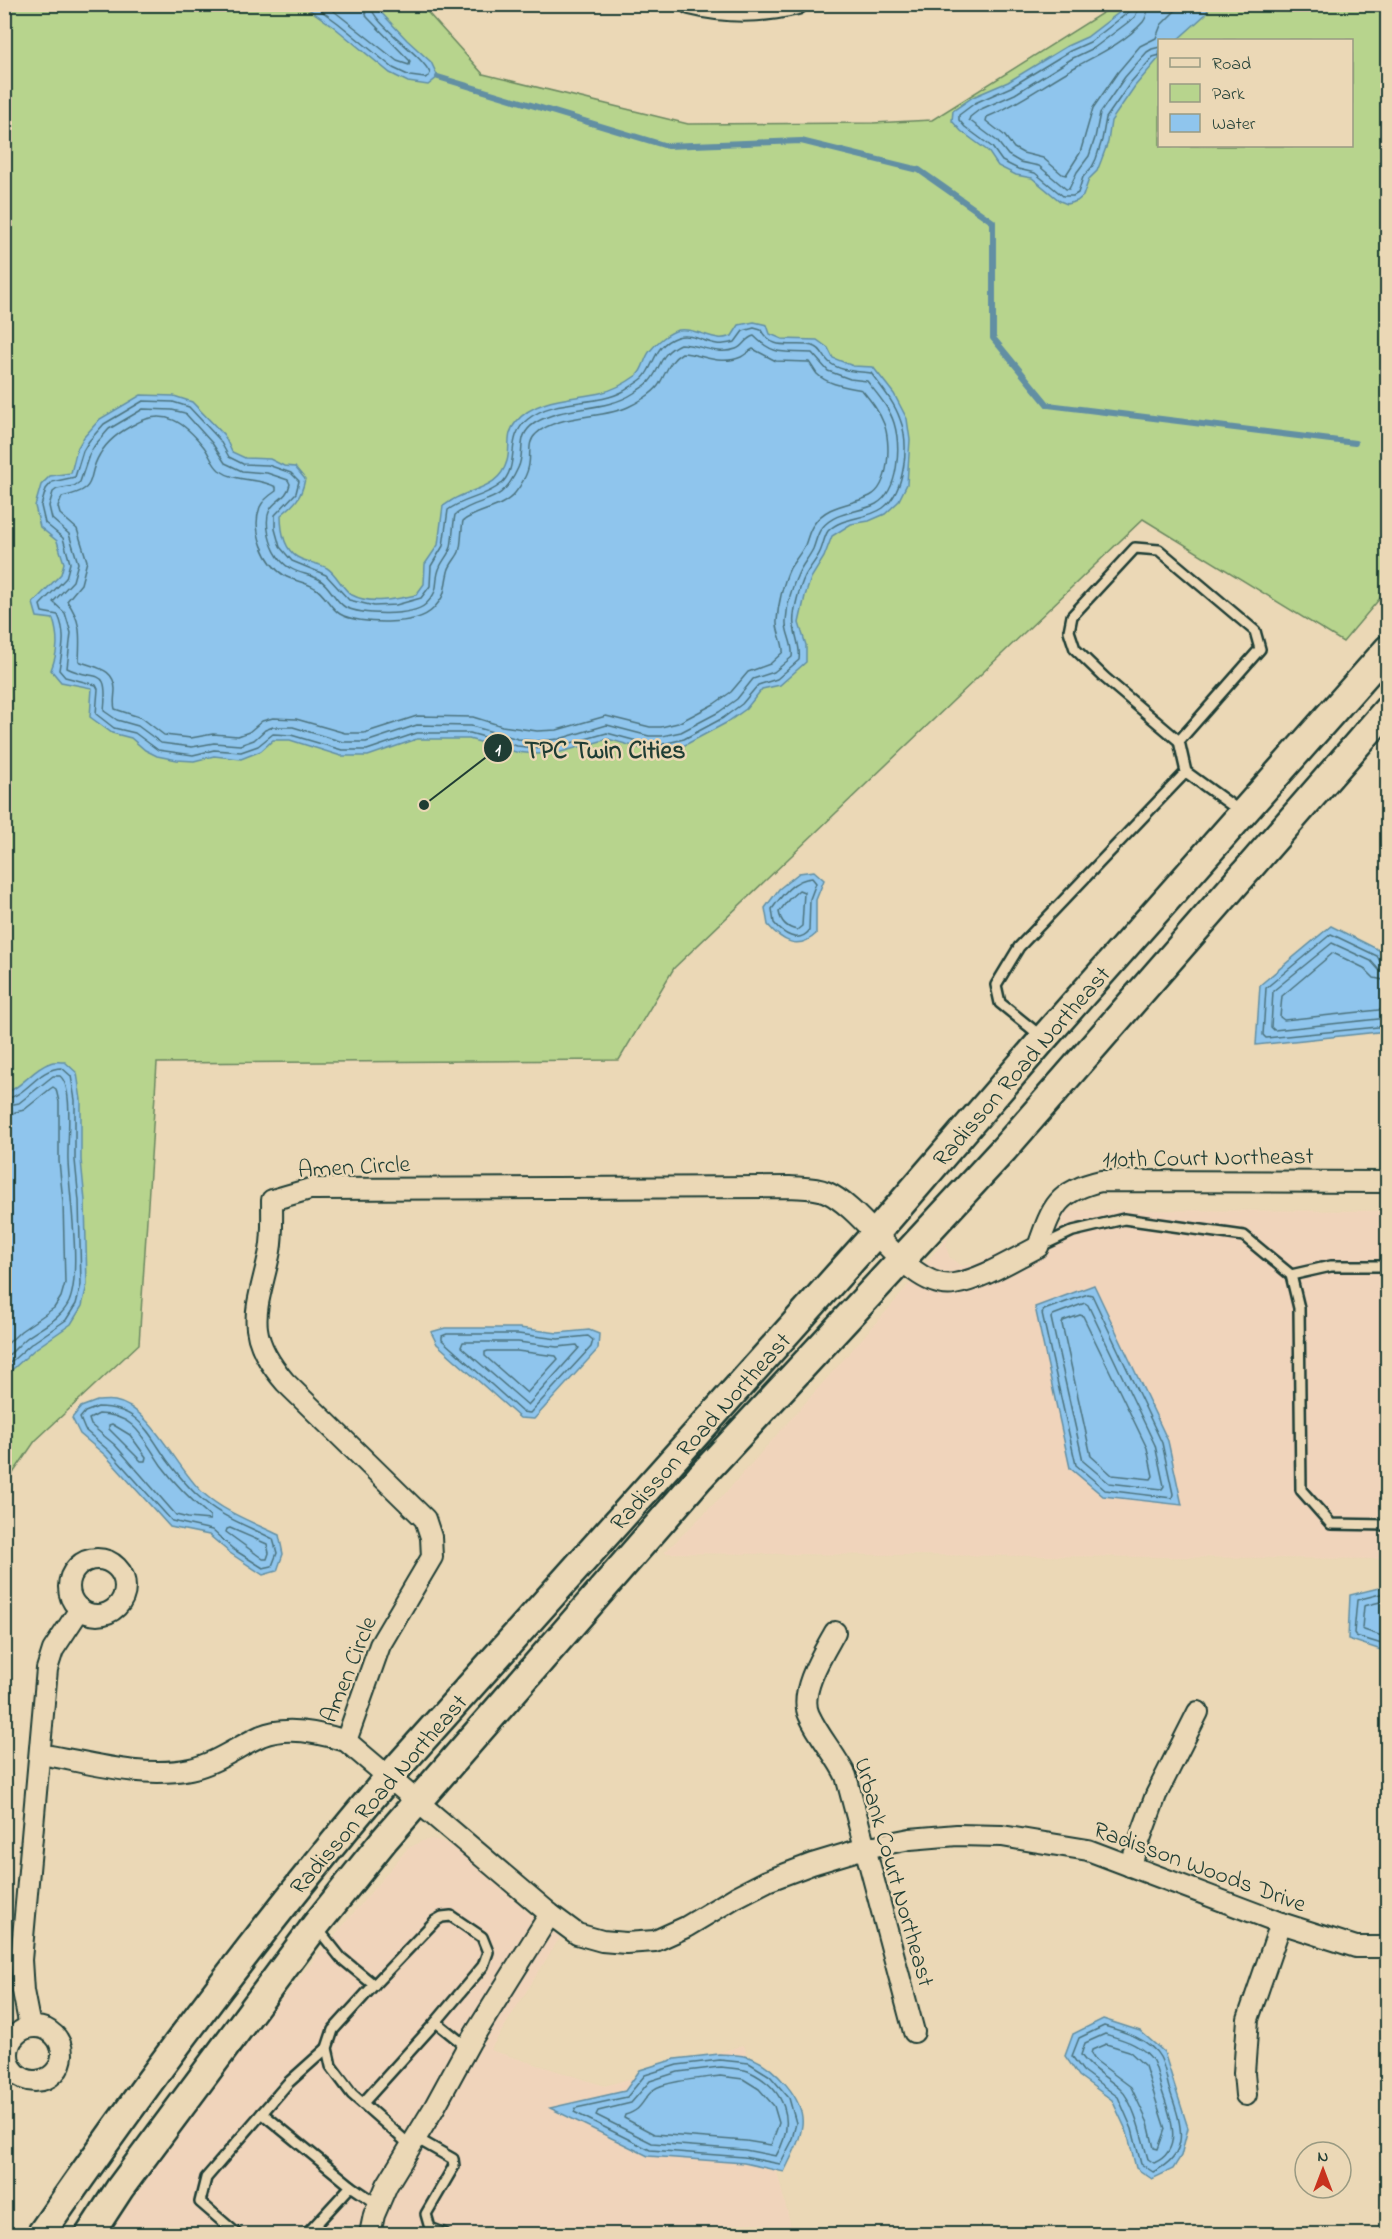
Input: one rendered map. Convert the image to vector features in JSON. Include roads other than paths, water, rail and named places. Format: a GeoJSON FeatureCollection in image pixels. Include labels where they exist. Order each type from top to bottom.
{"type":"FeatureCollection","features":[{"type":"Feature","properties":{"kind":"main road","name":"Radisson Road Northeast"},"geometry":{"type":"LineString","coordinates":[[41,2235],[129,2108],[202,2011],[309,1872],[389,1777],[876,1233],[1044,1038],[1388,649]]}},
{"type":"Feature","properties":{"kind":"main road","name":"Radisson Road Northeast"},"geometry":{"type":"LineString","coordinates":[[90,2235],[120,2188],[341,1890],[700,1477],[1004,1149],[1388,709]]}},
{"type":"Feature","properties":{"kind":"street"},"geometry":{"type":"LineString","coordinates":[[690,4],[714,10],[768,11],[797,4]]}},
{"type":"Feature","properties":{"kind":"street","name":"110th Court Northeast"},"geometry":{"type":"LineString","coordinates":[[1038,1247],[1050,1212],[1065,1195],[1081,1186],[1101,1181],[1388,1182]]}},
{"type":"Feature","properties":{"kind":"street","name":"Amen Circle"},"geometry":{"type":"LineString","coordinates":[[346,1741],[380,1645],[432,1557],[431,1537],[425,1519],[285,1382],[268,1362],[258,1336],[256,1308],[271,1249],[272,1200],[310,1189],[789,1187],[825,1192],[841,1202],[876,1233]]}},
{"type":"Feature","properties":{"kind":"street"},"geometry":{"type":"LineString","coordinates":[[876,1233],[917,1274],[928,1281],[940,1284],[954,1284],[977,1276],[1038,1247]]}},
{"type":"Feature","properties":{"kind":"street"},"geometry":{"type":"LineString","coordinates":[[30,2027],[23,1991],[21,1960],[47,1669],[53,1650],[80,1609]]}},
{"type":"Feature","properties":{"kind":"street","name":"Urbank Court Northeast"},"geometry":{"type":"LineString","coordinates":[[835,1632],[816,1668],[808,1690],[808,1713],[836,1755],[846,1776],[914,2032]]}},
{"type":"Feature","properties":{"kind":"street"},"geometry":{"type":"LineString","coordinates":[[1130,1866],[1156,1794],[1198,1712]]}},
{"type":"Feature","properties":{"kind":"street"},"geometry":{"type":"LineString","coordinates":[[40,1754],[138,1771],[165,1772],[192,1769],[263,1735],[309,1732],[346,1741]]}},
{"type":"Feature","properties":{"kind":"street","name":"Radisson Woods Drive"},"geometry":{"type":"LineString","coordinates":[[346,1741],[550,1914],[577,1934],[602,1941],[627,1943],[655,1941],[686,1927],[767,1881],[812,1864],[865,1848],[910,1839],[957,1835],[1002,1836],[1088,1851],[1281,1923],[1356,1947],[1388,1947]]}},
{"type":"Feature","properties":{"kind":"street"},"geometry":{"type":"LineString","coordinates":[[370,2235],[387,2185],[467,2047],[550,1914]]}},
{"type":"Feature","properties":{"kind":"street"},"geometry":{"type":"LineString","coordinates":[[1246,2095],[1244,2073],[1248,2019],[1281,1923]]}},
{"type":"Feature","properties":{"kind":"lane"},"geometry":{"type":"LineString","coordinates":[[1179,741],[1260,650],[1255,631],[1159,550],[1135,548],[1072,616],[1069,631],[1075,649],[1105,678],[1179,741],[1186,772],[1243,813]]}},
{"type":"Feature","properties":{"kind":"lane"},"geometry":{"type":"LineString","coordinates":[[1044,1038],[1000,1003],[996,985],[1018,947],[1186,772]]}},
{"type":"Feature","properties":{"kind":"lane"},"geometry":{"type":"LineString","coordinates":[[1038,1247],[1073,1231],[1124,1219],[1244,1236],[1291,1275],[1299,1308],[1301,1490],[1331,1524],[1388,1526]]}},
{"type":"Feature","properties":{"kind":"lane"},"geometry":{"type":"LineString","coordinates":[[1291,1275],[1331,1266],[1388,1266]]}},
{"type":"Feature","properties":{"kind":"lane"},"geometry":{"type":"LineString","coordinates":[[237,2235],[200,2202],[206,2178],[288,2083],[327,2048],[333,2030],[374,1985],[435,1921],[451,1916],[482,1938],[488,1952],[483,1966],[363,2103]]}},
{"type":"Feature","properties":{"kind":"lane"},"geometry":{"type":"LineString","coordinates":[[315,1926],[341,1958],[374,1985]]}},
{"type":"Feature","properties":{"kind":"lane"},"geometry":{"type":"LineString","coordinates":[[436,2022],[467,2047]]}},
{"type":"Feature","properties":{"kind":"lane"},"geometry":{"type":"LineString","coordinates":[[327,2048],[332,2066],[352,2094],[414,2142],[453,2159],[454,2166],[426,2214],[430,2228],[445,2235]]}},
{"type":"Feature","properties":{"kind":"lane"},"geometry":{"type":"LineString","coordinates":[[262,2113],[351,2186],[379,2205]]}},
{"type":"Feature","properties":{"kind":"lane"},"geometry":{"type":"LineString","coordinates":[[307,2235],[351,2186]]}},
{"type":"Feature","properties":{"kind":"water"},"geometry":{"type":"Polygon","coordinates":[[[298,5],[374,5],[431,62],[438,77],[428,85],[408,82],[390,73],[334,27],[307,8],[298,5]]]}},
{"type":"Feature","properties":{"kind":"water"},"geometry":{"type":"Polygon","coordinates":[[[1129,5],[1210,5],[1206,14],[1178,39],[1158,39],[1158,59],[1135,86],[1111,121],[1108,142],[1097,171],[1089,179],[1083,196],[1067,204],[1032,178],[1016,175],[998,166],[988,151],[961,131],[952,121],[953,111],[973,97],[1008,82],[1067,46],[1087,37],[1129,5]]]}},
{"type":"Feature","properties":{"kind":"water"},"geometry":{"type":"Polygon","coordinates":[[[754,322],[767,325],[770,334],[782,339],[817,340],[828,348],[833,358],[853,366],[873,367],[894,394],[907,419],[910,440],[907,484],[898,502],[885,514],[869,521],[851,524],[832,536],[824,557],[811,578],[799,623],[806,645],[806,662],[780,685],[762,689],[746,709],[726,723],[685,745],[664,750],[647,750],[608,739],[561,752],[537,754],[516,752],[469,739],[417,739],[368,756],[341,756],[290,740],[273,740],[261,751],[241,759],[214,756],[194,761],[177,760],[157,756],[145,750],[131,738],[112,733],[90,717],[92,688],[61,682],[51,670],[57,645],[55,626],[53,619],[37,617],[33,603],[61,574],[64,563],[57,541],[40,527],[35,506],[41,485],[50,476],[71,473],[77,449],[100,419],[141,395],[174,396],[192,402],[224,435],[232,452],[245,458],[270,459],[284,466],[295,467],[305,479],[297,500],[281,515],[282,533],[289,549],[300,559],[327,568],[352,595],[367,600],[392,599],[416,595],[424,584],[425,564],[438,545],[443,506],[487,485],[499,476],[507,461],[509,436],[516,422],[524,414],[544,404],[615,388],[637,375],[648,354],[667,335],[675,331],[690,330],[724,338],[732,336],[739,325],[754,322]]]}},
{"type":"Feature","properties":{"kind":"water"},"geometry":{"type":"Polygon","coordinates":[[[814,871],[824,880],[816,900],[816,934],[803,942],[790,942],[779,936],[768,925],[765,908],[779,889],[799,873],[814,871]]]}},
{"type":"Feature","properties":{"kind":"water"},"geometry":{"type":"Polygon","coordinates":[[[1331,926],[1383,952],[1388,970],[1387,1031],[1256,1045],[1260,985],[1331,926]]]}},
{"type":"Feature","properties":{"kind":"water"},"geometry":{"type":"Polygon","coordinates":[[[53,1062],[65,1062],[77,1073],[81,1100],[81,1160],[85,1201],[87,1285],[82,1306],[71,1324],[35,1349],[5,1376],[5,1093],[17,1087],[44,1066],[53,1062]]]}},
{"type":"Feature","properties":{"kind":"water"},"geometry":{"type":"Polygon","coordinates":[[[1094,1285],[1168,1441],[1182,1505],[1103,1496],[1070,1468],[1035,1307],[1094,1285]]]}},
{"type":"Feature","properties":{"kind":"water"},"geometry":{"type":"Polygon","coordinates":[[[445,1328],[519,1328],[558,1333],[589,1330],[599,1334],[598,1349],[534,1419],[520,1418],[437,1344],[431,1332],[445,1328]]]}},
{"type":"Feature","properties":{"kind":"water"},"geometry":{"type":"Polygon","coordinates":[[[97,1401],[115,1401],[140,1414],[152,1426],[203,1493],[230,1512],[279,1535],[283,1554],[277,1571],[263,1575],[230,1553],[209,1535],[170,1527],[105,1455],[80,1434],[72,1418],[81,1407],[97,1401]]]}},
{"type":"Feature","properties":{"kind":"water"},"geometry":{"type":"Polygon","coordinates":[[[1387,1586],[1387,1652],[1348,1639],[1350,1595],[1387,1586]]]}},
{"type":"Feature","properties":{"kind":"water"},"geometry":{"type":"Polygon","coordinates":[[[1103,2019],[1140,2031],[1164,2052],[1188,2128],[1181,2156],[1173,2169],[1152,2179],[1136,2168],[1127,2132],[1112,2100],[1079,2076],[1065,2056],[1073,2034],[1103,2019]]]}},
{"type":"Feature","properties":{"kind":"water"},"geometry":{"type":"Polygon","coordinates":[[[719,2054],[744,2056],[761,2062],[786,2085],[799,2105],[802,2115],[801,2131],[784,2172],[744,2163],[648,2156],[550,2108],[625,2091],[640,2070],[675,2059],[719,2054]]]}},
{"type":"Feature","properties":{"kind":"waterway"},"geometry":{"type":"LineString","coordinates":[[438,77],[667,146],[801,141],[919,170],[993,222],[993,338],[1048,405],[1355,443]]}},
{"type":"Feature","properties":{"kind":"place","name":"TPC Twin Cities"},"geometry":{"type":"Point","coordinates":[424,805]}}]}
